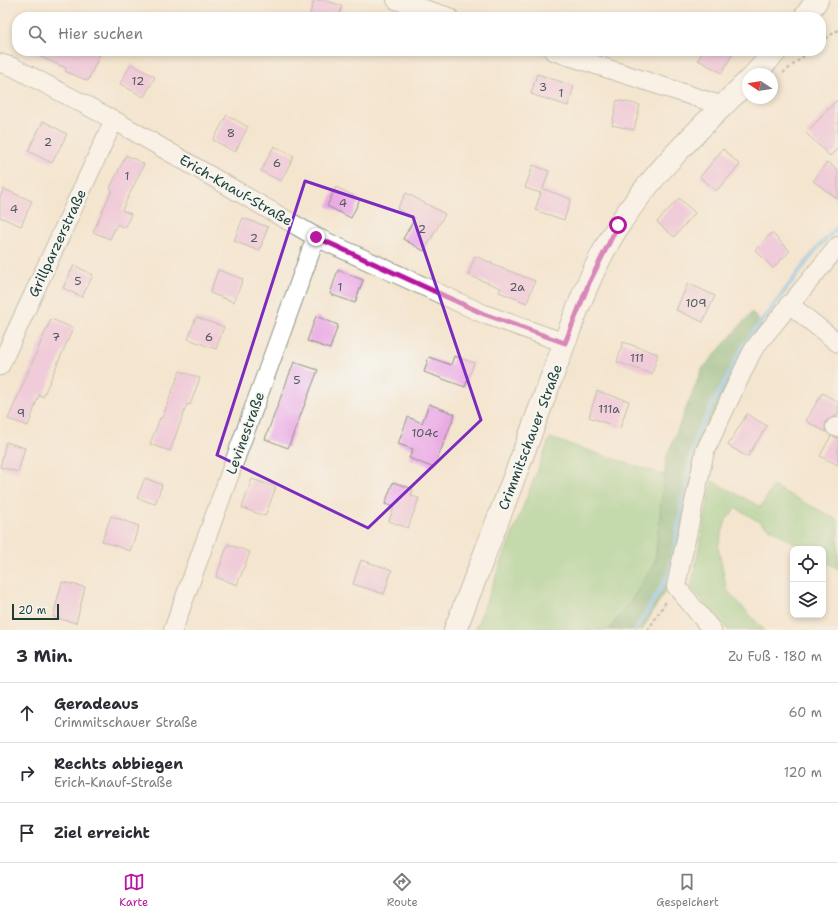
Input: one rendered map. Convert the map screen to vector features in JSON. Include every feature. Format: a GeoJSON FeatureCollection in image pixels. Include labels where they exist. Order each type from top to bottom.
{"type":"FeatureCollection","features":[{"type":"Feature","properties":{"kind":"main road"},"geometry":{"type":"LineString","coordinates":[[809,12],[818,0]]}},
{"type":"Feature","properties":{"kind":"main road"},"geometry":{"type":"LineString","coordinates":[[760,68],[771,56]]}},
{"type":"Feature","properties":{"kind":"main road","name":"Crimmitschauer Straße"},"geometry":{"type":"LineString","coordinates":[[455,630],[565,343],[592,278],[618,225],[663,168],[742,87]]}},
{"type":"Feature","properties":{"kind":"street"},"geometry":{"type":"LineString","coordinates":[[396,0],[433,12]]}},
{"type":"Feature","properties":{"kind":"street"},"geometry":{"type":"LineString","coordinates":[[568,56],[723,106]]}},
{"type":"Feature","properties":{"kind":"street","name":"Erich-Knauf-Straße"},"geometry":{"type":"LineString","coordinates":[[0,63],[13,67],[114,120],[316,237],[484,314],[565,343]]}},
{"type":"Feature","properties":{"kind":"street","name":"Grillparzerstraße"},"geometry":{"type":"LineString","coordinates":[[0,366],[114,120]]}},
{"type":"Feature","properties":{"kind":"street","name":"Levinestraße"},"geometry":{"type":"LineString","coordinates":[[173,630],[316,237]]}},
{"type":"Feature","properties":{"kind":"street"},"geometry":{"type":"LineString","coordinates":[[712,630],[676,586],[705,451],[755,346],[838,246]]}},
{"type":"Feature","properties":{"kind":"street"},"geometry":{"type":"LineString","coordinates":[[789,304],[838,343]]}},
{"type":"Feature","properties":{"kind":"path"},"geometry":{"type":"LineString","coordinates":[[826,38],[838,30]]}},
{"type":"Feature","properties":{"kind":"path"},"geometry":{"type":"LineString","coordinates":[[778,77],[804,56]]}},
{"type":"Feature","properties":{"kind":"path"},"geometry":{"type":"LineString","coordinates":[[648,630],[676,586]]}},
{"type":"Feature","properties":{"kind":"highlighted area"},"geometry":{"type":"Polygon","coordinates":[[[305,181],[413,217],[481,420],[368,528],[217,455],[305,181]]]}},
{"type":"Feature","properties":{"kind":"green space"},"geometry":{"type":"Polygon","coordinates":[[[752,312],[764,328],[746,352],[670,583],[642,630],[609,630],[633,598],[655,562],[666,458],[702,369],[752,312]]]}},
{"type":"Feature","properties":{"kind":"green space"},"geometry":{"type":"Polygon","coordinates":[[[550,438],[664,475],[655,562],[633,598],[609,630],[475,630],[550,438]]]}},
{"type":"Feature","properties":{"kind":"green space"},"geometry":{"type":"Polygon","coordinates":[[[712,481],[761,507],[773,486],[838,520],[838,569],[826,562],[826,546],[799,546],[736,508],[726,520],[718,547],[727,590],[764,630],[728,630],[691,588],[712,481]]]}},
{"type":"Feature","properties":{"kind":"building"},"geometry":{"type":"Polygon","coordinates":[[[314,0],[324,0],[342,6],[340,12],[310,12],[314,0]]]}},
{"type":"Feature","properties":{"kind":"building"},"geometry":{"type":"Polygon","coordinates":[[[39,56],[99,56],[88,81],[65,71],[66,68],[39,56]]]}},
{"type":"Feature","properties":{"kind":"building"},"geometry":{"type":"Polygon","coordinates":[[[700,56],[731,56],[722,73],[698,60],[700,56]]]}},
{"type":"Feature","properties":{"kind":"building"},"geometry":{"type":"Polygon","coordinates":[[[131,64],[155,77],[144,97],[120,84],[131,64]]]}},
{"type":"Feature","properties":{"kind":"building"},"geometry":{"type":"Polygon","coordinates":[[[537,74],[574,86],[568,106],[531,94],[537,74]]]}},
{"type":"Feature","properties":{"kind":"building"},"geometry":{"type":"Polygon","coordinates":[[[838,99],[838,148],[830,156],[806,133],[838,99]]]}},
{"type":"Feature","properties":{"kind":"building"},"geometry":{"type":"Polygon","coordinates":[[[617,100],[640,105],[634,130],[612,125],[617,100]]]}},
{"type":"Feature","properties":{"kind":"building"},"geometry":{"type":"Polygon","coordinates":[[[227,115],[248,127],[235,152],[213,140],[227,115]]]}},
{"type":"Feature","properties":{"kind":"building"},"geometry":{"type":"Polygon","coordinates":[[[43,121],[67,134],[52,163],[28,151],[43,121]]]}},
{"type":"Feature","properties":{"kind":"building"},"geometry":{"type":"Polygon","coordinates":[[[274,146],[294,156],[281,181],[261,171],[274,146]]]}},
{"type":"Feature","properties":{"kind":"building"},"geometry":{"type":"Polygon","coordinates":[[[723,149],[740,165],[716,191],[700,177],[723,149]]]}},
{"type":"Feature","properties":{"kind":"building"},"geometry":{"type":"Polygon","coordinates":[[[126,155],[144,164],[122,210],[131,214],[125,228],[117,224],[110,239],[93,232],[112,190],[110,188],[126,155]]]}},
{"type":"Feature","properties":{"kind":"building"},"geometry":{"type":"Polygon","coordinates":[[[827,162],[838,170],[838,199],[813,181],[827,162]]]}},
{"type":"Feature","properties":{"kind":"building"},"geometry":{"type":"Polygon","coordinates":[[[533,165],[549,171],[543,189],[571,199],[564,220],[535,210],[541,193],[525,188],[533,165]]]}},
{"type":"Feature","properties":{"kind":"building"},"geometry":{"type":"Polygon","coordinates":[[[336,187],[360,199],[351,218],[327,206],[336,187]]]}},
{"type":"Feature","properties":{"kind":"building"},"geometry":{"type":"Polygon","coordinates":[[[4,189],[32,201],[21,226],[0,217],[0,197],[4,189]]]}},
{"type":"Feature","properties":{"kind":"building"},"geometry":{"type":"Polygon","coordinates":[[[406,193],[445,214],[424,251],[403,239],[415,218],[397,209],[406,193]]]}},
{"type":"Feature","properties":{"kind":"building"},"geometry":{"type":"Polygon","coordinates":[[[679,198],[695,213],[674,237],[657,222],[679,198]]]}},
{"type":"Feature","properties":{"kind":"building"},"geometry":{"type":"Polygon","coordinates":[[[243,218],[268,227],[259,251],[234,241],[243,218]]]}},
{"type":"Feature","properties":{"kind":"building"},"geometry":{"type":"Polygon","coordinates":[[[772,233],[790,251],[773,268],[755,250],[772,233]]]}},
{"type":"Feature","properties":{"kind":"building"},"geometry":{"type":"Polygon","coordinates":[[[475,256],[492,263],[491,264],[535,281],[527,303],[499,292],[501,288],[468,275],[475,256]]]}},
{"type":"Feature","properties":{"kind":"building"},"geometry":{"type":"Polygon","coordinates":[[[74,265],[93,275],[82,297],[63,288],[74,265]]]}},
{"type":"Feature","properties":{"kind":"building"},"geometry":{"type":"Polygon","coordinates":[[[218,270],[243,279],[234,302],[210,293],[218,270]]]}},
{"type":"Feature","properties":{"kind":"building"},"geometry":{"type":"Polygon","coordinates":[[[338,270],[363,280],[355,303],[330,294],[338,270]]]}},
{"type":"Feature","properties":{"kind":"building"},"geometry":{"type":"Polygon","coordinates":[[[688,283],[715,296],[703,322],[676,310],[688,283]]]}},
{"type":"Feature","properties":{"kind":"building"},"geometry":{"type":"Polygon","coordinates":[[[316,316],[338,325],[330,349],[307,341],[316,316]]]}},
{"type":"Feature","properties":{"kind":"building"},"geometry":{"type":"Polygon","coordinates":[[[196,317],[224,327],[216,349],[188,339],[196,317]]]}},
{"type":"Feature","properties":{"kind":"building"},"geometry":{"type":"Polygon","coordinates":[[[51,319],[73,328],[43,397],[39,395],[28,426],[8,419],[51,319]]]}},
{"type":"Feature","properties":{"kind":"building"},"geometry":{"type":"Polygon","coordinates":[[[623,342],[658,354],[652,374],[617,362],[623,342]]]}},
{"type":"Feature","properties":{"kind":"building"},"geometry":{"type":"Polygon","coordinates":[[[454,356],[474,363],[465,387],[424,372],[429,357],[451,365],[454,356]]]}},
{"type":"Feature","properties":{"kind":"building"},"geometry":{"type":"Polygon","coordinates":[[[294,362],[318,370],[288,448],[265,439],[294,362]]]}},
{"type":"Feature","properties":{"kind":"building"},"geometry":{"type":"Polygon","coordinates":[[[180,371],[200,378],[190,405],[187,404],[170,451],[150,444],[160,418],[162,418],[180,371]]]}},
{"type":"Feature","properties":{"kind":"building"},"geometry":{"type":"Polygon","coordinates":[[[597,391],[629,401],[620,428],[589,417],[597,391]]]}},
{"type":"Feature","properties":{"kind":"building"},"geometry":{"type":"Polygon","coordinates":[[[822,393],[838,402],[838,415],[826,421],[826,432],[806,421],[822,393]]]}},
{"type":"Feature","properties":{"kind":"building"},"geometry":{"type":"Polygon","coordinates":[[[429,404],[455,414],[434,468],[409,458],[413,449],[398,444],[408,417],[422,423],[429,404]]]}},
{"type":"Feature","properties":{"kind":"building"},"geometry":{"type":"Polygon","coordinates":[[[747,414],[767,426],[747,457],[728,445],[747,414]]]}},
{"type":"Feature","properties":{"kind":"building"},"geometry":{"type":"Polygon","coordinates":[[[831,436],[838,438],[838,465],[820,456],[831,436]]]}},
{"type":"Feature","properties":{"kind":"building"},"geometry":{"type":"Polygon","coordinates":[[[6,442],[25,448],[18,472],[0,467],[6,442]]]}},
{"type":"Feature","properties":{"kind":"building"},"geometry":{"type":"Polygon","coordinates":[[[145,478],[162,485],[155,504],[137,498],[145,478]]]}},
{"type":"Feature","properties":{"kind":"building"},"geometry":{"type":"Polygon","coordinates":[[[252,479],[276,487],[265,516],[242,508],[252,479]]]}},
{"type":"Feature","properties":{"kind":"building"},"geometry":{"type":"Polygon","coordinates":[[[393,482],[413,489],[411,496],[419,498],[408,528],[389,521],[394,507],[385,504],[393,482]]]}},
{"type":"Feature","properties":{"kind":"building"},"geometry":{"type":"Polygon","coordinates":[[[111,516],[139,526],[130,551],[102,541],[111,516]]]}},
{"type":"Feature","properties":{"kind":"building"},"geometry":{"type":"Polygon","coordinates":[[[228,544],[250,552],[237,585],[216,577],[228,544]]]}},
{"type":"Feature","properties":{"kind":"building"},"geometry":{"type":"Polygon","coordinates":[[[361,560],[392,570],[384,594],[353,584],[361,560]]]}},
{"type":"Feature","properties":{"kind":"building"},"geometry":{"type":"Polygon","coordinates":[[[62,582],[85,587],[76,623],[53,617],[62,582]]]}},
{"type":"Feature","properties":{"kind":"waterway"},"geometry":{"type":"LineString","coordinates":[[636,630],[670,572],[695,438],[745,343],[818,247],[838,227]]}},
{"type":"Feature","properties":{"kind":"route"},"geometry":{"type":"LineString","coordinates":[[316,237],[484,314],[565,343],[589,283],[618,225]]}}]}
